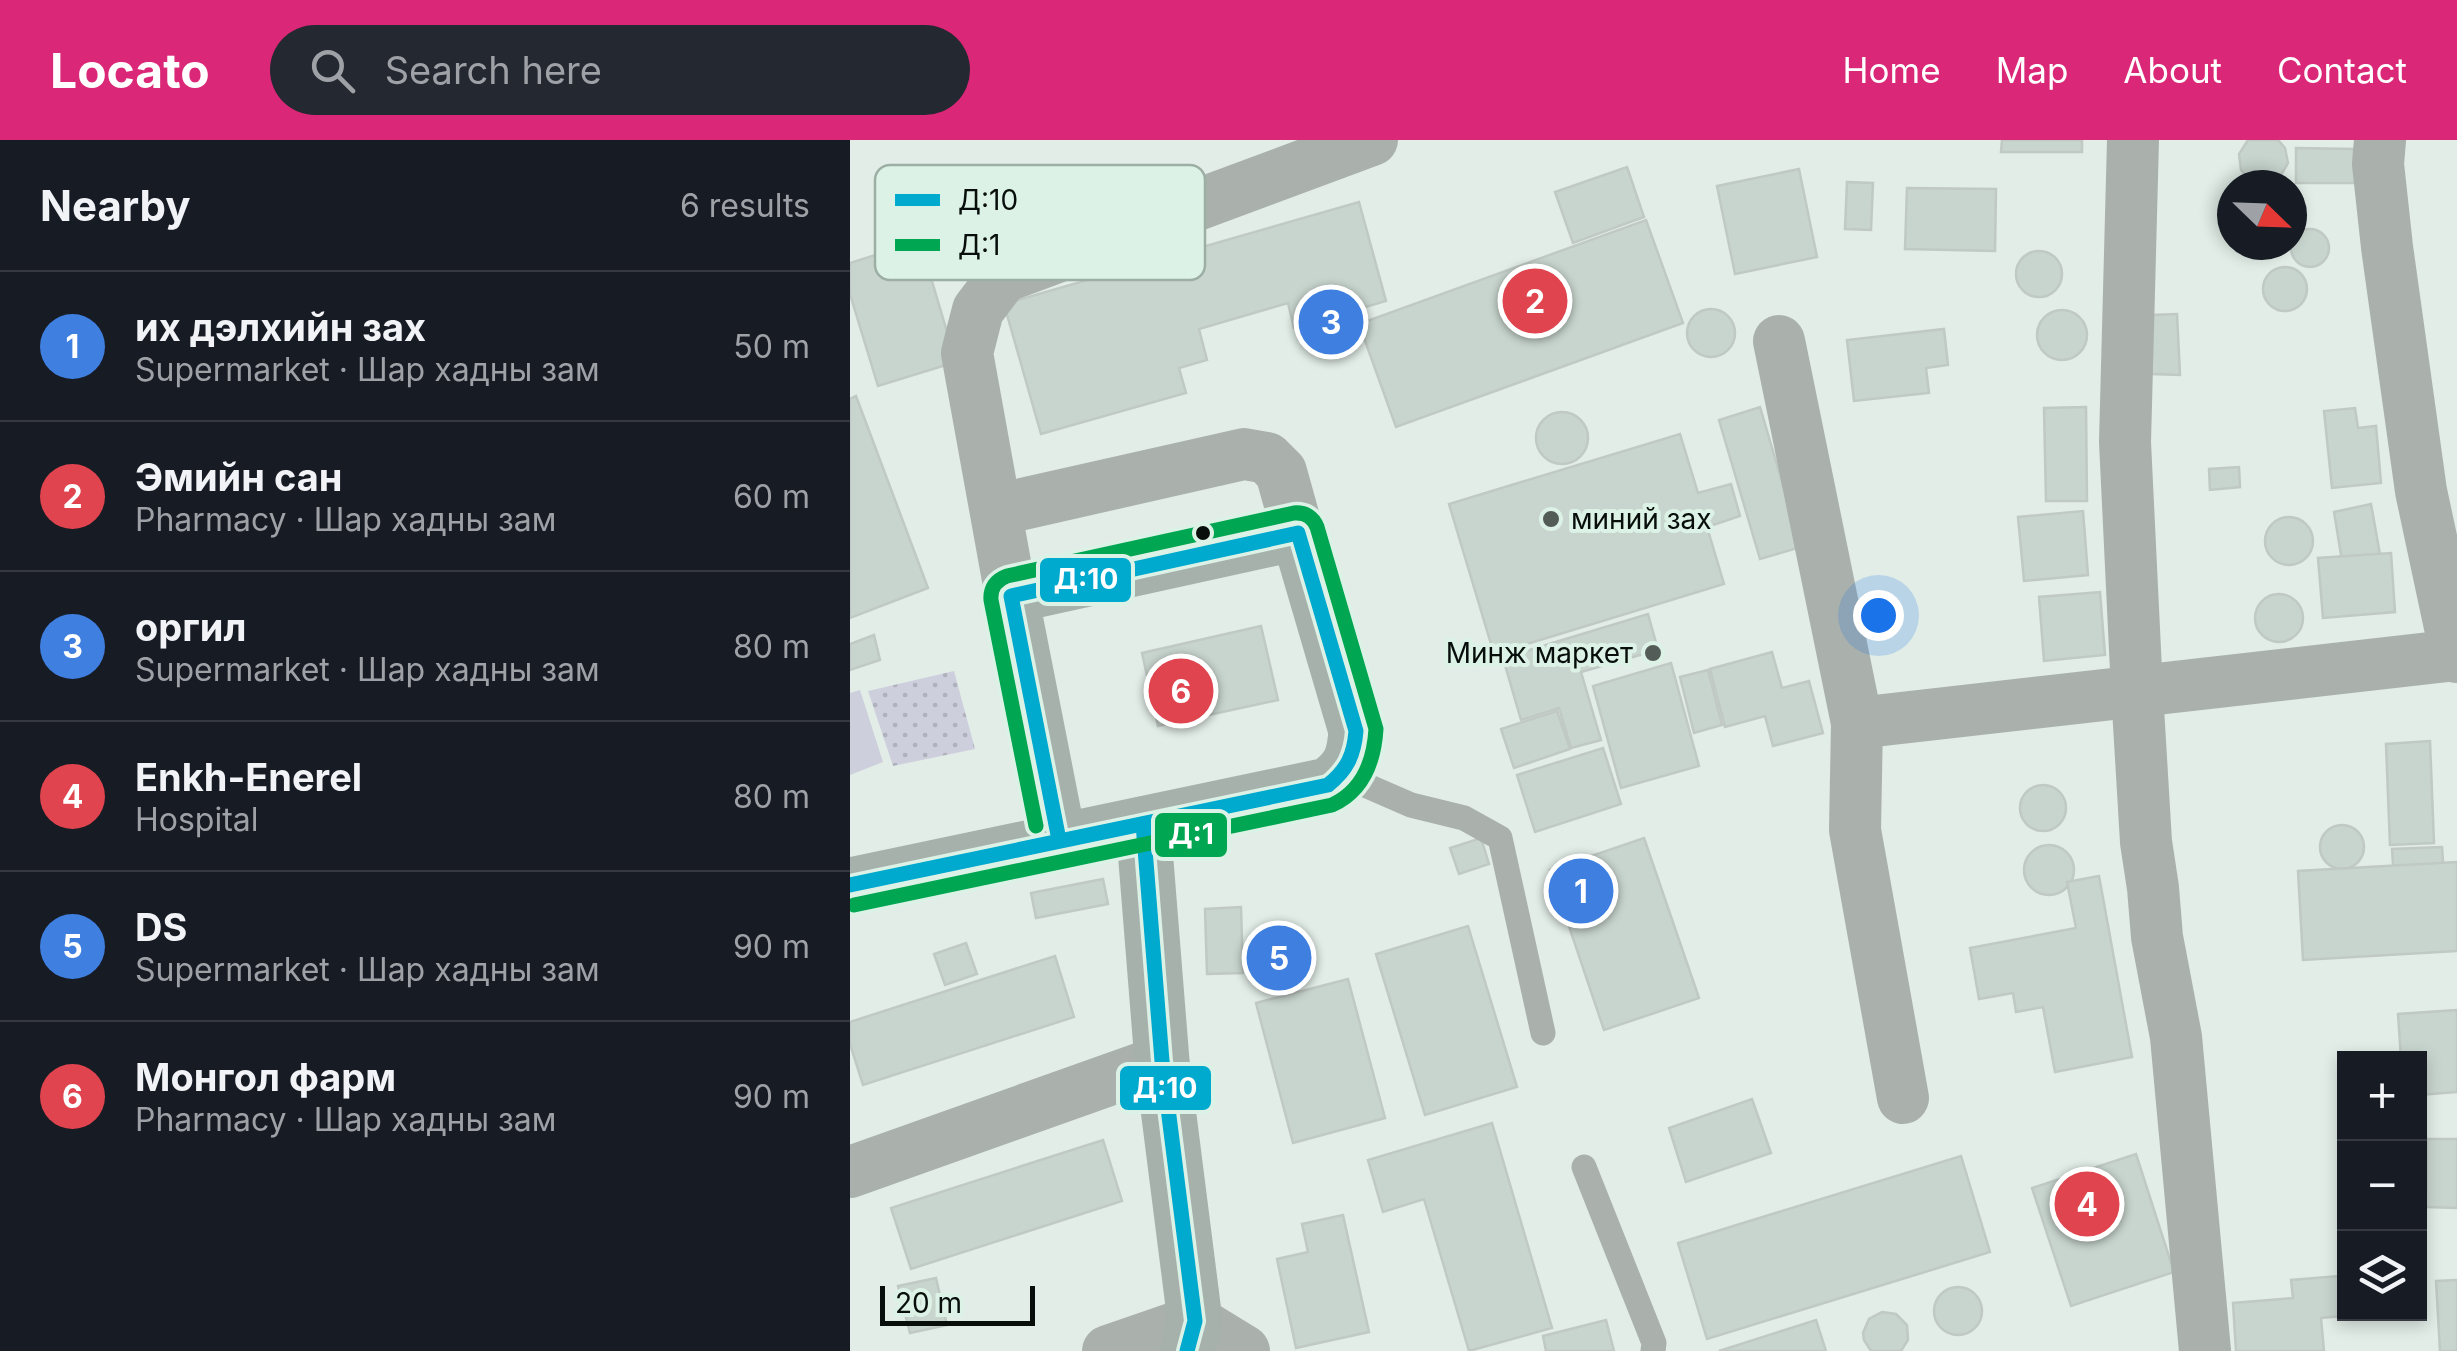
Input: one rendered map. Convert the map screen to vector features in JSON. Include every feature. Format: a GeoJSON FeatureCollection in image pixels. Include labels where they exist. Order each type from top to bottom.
{"type":"FeatureCollection","features":[{"type":"Feature","properties":{"kind":"street"},"geometry":{"type":"LineString","coordinates":[[2133,140],[2126,442],[2146,842],[2156,938],[2176,1036],[2205,1351]]}},
{"type":"Feature","properties":{"kind":"street"},"geometry":{"type":"LineString","coordinates":[[1856,723],[2456,656],[2421,491],[2378,164],[2380,140]]}},
{"type":"Feature","properties":{"kind":"street"},"geometry":{"type":"LineString","coordinates":[[1205,200],[1364,141]]}},
{"type":"Feature","properties":{"kind":"street"},"geometry":{"type":"LineString","coordinates":[[1000,280],[978,310],[967,353],[1059,840]]}},
{"type":"Feature","properties":{"kind":"street"},"geometry":{"type":"LineString","coordinates":[[1779,341],[1856,723],[1855,830],[1903,1098]]}},
{"type":"Feature","properties":{"kind":"street"},"geometry":{"type":"LineString","coordinates":[[850,886],[1328,786],[1349,765],[1356,731],[1281,472],[1267,458],[1244,454],[996,510]]}},
{"type":"Feature","properties":{"kind":"street"},"geometry":{"type":"LineString","coordinates":[[1011,596],[1298,533]]}},
{"type":"Feature","properties":{"kind":"street"},"geometry":{"type":"LineString","coordinates":[[1143,824],[1162,1061],[1191,1336]]}},
{"type":"Feature","properties":{"kind":"street"},"geometry":{"type":"LineString","coordinates":[[850,1172],[1162,1061]]}},
{"type":"Feature","properties":{"kind":"street"},"geometry":{"type":"LineString","coordinates":[[1108,1351],[1191,1336],[1244,1351]]}},
{"type":"Feature","properties":{"kind":"lane"},"geometry":{"type":"LineString","coordinates":[[1342,775],[1411,805],[1464,818],[1500,838],[1543,1032]]}},
{"type":"Feature","properties":{"kind":"lane"},"geometry":{"type":"LineString","coordinates":[[1584,1167],[1654,1351]]}},
{"type":"Feature","properties":{"kind":"shaded area"},"geometry":{"type":"Polygon","coordinates":[[[954,671],[975,749],[893,766],[868,691],[954,671]]]}},
{"type":"Feature","properties":{"kind":"shaded area"},"geometry":{"type":"Polygon","coordinates":[[[860,690],[883,762],[850,775],[850,693],[860,690]]]}},
{"type":"Feature","properties":{"kind":"building"},"geometry":{"type":"Polygon","coordinates":[[[2002,140],[2082,140],[2082,152],[2001,152],[2002,140]]]}},
{"type":"Feature","properties":{"kind":"building"},"geometry":{"type":"Polygon","coordinates":[[[2248,140],[2278,140],[2285,148],[2288,163],[2284,170],[2241,170],[2239,154],[2248,140]]]}},
{"type":"Feature","properties":{"kind":"building"},"geometry":{"type":"Polygon","coordinates":[[[2296,148],[2354,149],[2355,183],[2307,183],[2307,170],[2296,170],[2296,148]]]}},
{"type":"Feature","properties":{"kind":"building"},"geometry":{"type":"Polygon","coordinates":[[[1627,167],[1644,217],[1573,243],[1555,192],[1627,167]]]}},
{"type":"Feature","properties":{"kind":"building"},"geometry":{"type":"Polygon","coordinates":[[[1799,169],[1817,257],[1735,274],[1717,186],[1799,169]]]}},
{"type":"Feature","properties":{"kind":"building"},"geometry":{"type":"Polygon","coordinates":[[[1847,182],[1873,183],[1871,230],[1845,229],[1847,182]]]}},
{"type":"Feature","properties":{"kind":"building"},"geometry":{"type":"Polygon","coordinates":[[[1907,188],[1996,189],[1995,251],[1905,249],[1907,188]]]}},
{"type":"Feature","properties":{"kind":"building"},"geometry":{"type":"Polygon","coordinates":[[[1359,202],[1386,301],[1294,328],[1288,303],[1199,329],[1207,360],[1179,368],[1186,393],[1041,434],[1004,304],[1088,280],[1205,280],[1205,246],[1359,202]]]}},
{"type":"Feature","properties":{"kind":"building"},"geometry":{"type":"Polygon","coordinates":[[[1646,220],[1683,323],[1396,427],[1359,324],[1646,220]]]}},
{"type":"Feature","properties":{"kind":"building"},"geometry":{"type":"Polygon","coordinates":[[[2307,229],[2317,230],[2328,241],[2324,262],[2310,267],[2296,262],[2307,260],[2307,229]]]}},
{"type":"Feature","properties":{"kind":"building"},"geometry":{"type":"Polygon","coordinates":[[[2039,251],[2055,258],[2062,274],[2055,290],[2039,297],[2023,290],[2016,274],[2023,258],[2039,251]]]}},
{"type":"Feature","properties":{"kind":"building"},"geometry":{"type":"Polygon","coordinates":[[[875,255],[875,280],[932,280],[956,362],[878,386],[850,294],[850,263],[875,255]]]}},
{"type":"Feature","properties":{"kind":"building"},"geometry":{"type":"Polygon","coordinates":[[[2285,267],[2301,273],[2307,289],[2301,305],[2285,311],[2269,305],[2263,289],[2269,273],[2285,267]]]}},
{"type":"Feature","properties":{"kind":"building"},"geometry":{"type":"Polygon","coordinates":[[[1711,309],[1728,316],[1735,333],[1728,350],[1711,357],[1694,350],[1687,333],[1694,316],[1711,309]]]}},
{"type":"Feature","properties":{"kind":"building"},"geometry":{"type":"Polygon","coordinates":[[[2062,310],[2080,317],[2087,335],[2080,353],[2062,360],[2044,353],[2037,335],[2044,317],[2062,310]]]}},
{"type":"Feature","properties":{"kind":"building"},"geometry":{"type":"Polygon","coordinates":[[[2177,314],[2180,375],[2151,374],[2151,315],[2177,314]]]}},
{"type":"Feature","properties":{"kind":"building"},"geometry":{"type":"Polygon","coordinates":[[[1944,329],[1948,365],[1926,368],[1929,393],[1854,401],[1847,340],[1944,329]]]}},
{"type":"Feature","properties":{"kind":"building"},"geometry":{"type":"Polygon","coordinates":[[[856,396],[928,588],[850,618],[850,399],[856,396]]]}},
{"type":"Feature","properties":{"kind":"building"},"geometry":{"type":"Polygon","coordinates":[[[1760,407],[1801,547],[1760,559],[1719,420],[1760,407]]]}},
{"type":"Feature","properties":{"kind":"building"},"geometry":{"type":"Polygon","coordinates":[[[2086,407],[2087,501],[2046,501],[2044,408],[2086,407]]]}},
{"type":"Feature","properties":{"kind":"building"},"geometry":{"type":"Polygon","coordinates":[[[2355,408],[2358,428],[2376,426],[2381,483],[2332,488],[2324,411],[2355,408]]]}},
{"type":"Feature","properties":{"kind":"building"},"geometry":{"type":"Polygon","coordinates":[[[1562,412],[1580,420],[1588,438],[1580,456],[1562,464],[1544,456],[1536,438],[1544,420],[1562,412]]]}},
{"type":"Feature","properties":{"kind":"building"},"geometry":{"type":"Polygon","coordinates":[[[1680,434],[1698,493],[1731,484],[1740,516],[1707,527],[1724,584],[1494,654],[1449,504],[1680,434]]]}},
{"type":"Feature","properties":{"kind":"building"},"geometry":{"type":"Polygon","coordinates":[[[2239,467],[2240,487],[2210,490],[2209,469],[2239,467]]]}},
{"type":"Feature","properties":{"kind":"building"},"geometry":{"type":"Polygon","coordinates":[[[2371,504],[2381,560],[2343,567],[2334,512],[2371,504]]]}},
{"type":"Feature","properties":{"kind":"building"},"geometry":{"type":"Polygon","coordinates":[[[2083,511],[2088,575],[2024,581],[2018,517],[2083,511]]]}},
{"type":"Feature","properties":{"kind":"building"},"geometry":{"type":"Polygon","coordinates":[[[2289,517],[2306,524],[2313,541],[2306,558],[2289,565],[2272,558],[2265,541],[2272,524],[2289,517]]]}},
{"type":"Feature","properties":{"kind":"building"},"geometry":{"type":"Polygon","coordinates":[[[2391,553],[2395,612],[2323,618],[2318,558],[2391,553]]]}},
{"type":"Feature","properties":{"kind":"building"},"geometry":{"type":"Polygon","coordinates":[[[2100,592],[2105,655],[2044,661],[2039,597],[2100,592]]]}},
{"type":"Feature","properties":{"kind":"building"},"geometry":{"type":"Polygon","coordinates":[[[2279,594],[2296,601],[2303,618],[2296,635],[2279,642],[2262,635],[2255,618],[2262,601],[2279,594]]]}},
{"type":"Feature","properties":{"kind":"building"},"geometry":{"type":"Polygon","coordinates":[[[1648,614],[1658,650],[1581,672],[1601,740],[1571,748],[1559,708],[1521,720],[1503,658],[1648,614]]]}},
{"type":"Feature","properties":{"kind":"building"},"geometry":{"type":"Polygon","coordinates":[[[1261,626],[1278,700],[1158,726],[1142,653],[1261,626]]]}},
{"type":"Feature","properties":{"kind":"building"},"geometry":{"type":"Polygon","coordinates":[[[874,635],[880,660],[850,670],[850,644],[874,635]]]}},
{"type":"Feature","properties":{"kind":"building"},"geometry":{"type":"Polygon","coordinates":[[[1772,652],[1782,688],[1809,681],[1823,733],[1773,746],[1765,716],[1725,727],[1710,669],[1772,652]]]}},
{"type":"Feature","properties":{"kind":"building"},"geometry":{"type":"Polygon","coordinates":[[[1671,663],[1699,766],[1621,788],[1593,686],[1671,663]]]}},
{"type":"Feature","properties":{"kind":"building"},"geometry":{"type":"Polygon","coordinates":[[[1708,670],[1722,725],[1694,733],[1680,677],[1708,670]]]}},
{"type":"Feature","properties":{"kind":"building"},"geometry":{"type":"Polygon","coordinates":[[[1557,711],[1570,749],[1514,768],[1501,729],[1557,711]]]}},
{"type":"Feature","properties":{"kind":"building"},"geometry":{"type":"Polygon","coordinates":[[[2430,741],[2434,843],[2390,845],[2386,744],[2430,741]]]}},
{"type":"Feature","properties":{"kind":"building"},"geometry":{"type":"Polygon","coordinates":[[[1603,748],[1621,804],[1535,832],[1517,775],[1603,748]]]}},
{"type":"Feature","properties":{"kind":"building"},"geometry":{"type":"Polygon","coordinates":[[[2043,785],[2059,792],[2066,808],[2059,824],[2043,831],[2027,824],[2020,808],[2027,792],[2043,785]]]}},
{"type":"Feature","properties":{"kind":"building"},"geometry":{"type":"Polygon","coordinates":[[[2342,825],[2358,831],[2364,847],[2358,863],[2342,869],[2326,863],[2320,847],[2326,831],[2342,825]]]}},
{"type":"Feature","properties":{"kind":"building"},"geometry":{"type":"Polygon","coordinates":[[[1481,838],[1489,864],[1459,874],[1450,848],[1481,838]]]}},
{"type":"Feature","properties":{"kind":"building"},"geometry":{"type":"Polygon","coordinates":[[[1644,838],[1699,998],[1604,1030],[1550,870],[1644,838]]]}},
{"type":"Feature","properties":{"kind":"building"},"geometry":{"type":"Polygon","coordinates":[[[2049,845],[2067,852],[2074,870],[2067,888],[2049,895],[2031,888],[2024,870],[2031,852],[2049,845]]]}},
{"type":"Feature","properties":{"kind":"building"},"geometry":{"type":"Polygon","coordinates":[[[2442,847],[2444,876],[2394,879],[2392,849],[2442,847]]]}},
{"type":"Feature","properties":{"kind":"building"},"geometry":{"type":"Polygon","coordinates":[[[2457,862],[2457,951],[2303,960],[2298,871],[2457,862]]]}},
{"type":"Feature","properties":{"kind":"building"},"geometry":{"type":"Polygon","coordinates":[[[2099,876],[2132,1057],[2055,1072],[2043,1007],[2016,1012],[2013,993],[1979,999],[1970,948],[2076,928],[2067,882],[2099,876]]]}},
{"type":"Feature","properties":{"kind":"building"},"geometry":{"type":"Polygon","coordinates":[[[1103,879],[1108,904],[1036,918],[1031,893],[1103,879]]]}},
{"type":"Feature","properties":{"kind":"building"},"geometry":{"type":"Polygon","coordinates":[[[1241,907],[1243,973],[1207,974],[1205,909],[1241,907]]]}},
{"type":"Feature","properties":{"kind":"building"},"geometry":{"type":"Polygon","coordinates":[[[1468,926],[1517,1087],[1425,1115],[1376,954],[1468,926]]]}},
{"type":"Feature","properties":{"kind":"building"},"geometry":{"type":"Polygon","coordinates":[[[966,943],[977,974],[945,985],[934,954],[966,943]]]}},
{"type":"Feature","properties":{"kind":"building"},"geometry":{"type":"Polygon","coordinates":[[[1055,956],[1074,1017],[863,1085],[850,1044],[850,1022],[1055,956]]]}},
{"type":"Feature","properties":{"kind":"building"},"geometry":{"type":"Polygon","coordinates":[[[1348,979],[1385,1118],[1293,1143],[1256,1003],[1348,979]]]}},
{"type":"Feature","properties":{"kind":"building"},"geometry":{"type":"Polygon","coordinates":[[[2457,1010],[2457,1092],[2427,1094],[2427,1051],[2401,1051],[2398,1014],[2457,1010]]]}},
{"type":"Feature","properties":{"kind":"building"},"geometry":{"type":"Polygon","coordinates":[[[1752,1099],[1771,1153],[1686,1182],[1669,1128],[1752,1099]]]}},
{"type":"Feature","properties":{"kind":"building"},"geometry":{"type":"Polygon","coordinates":[[[1492,1123],[1552,1328],[1469,1351],[1424,1199],[1383,1212],[1368,1160],[1492,1123]]]}},
{"type":"Feature","properties":{"kind":"building"},"geometry":{"type":"Polygon","coordinates":[[[2427,1139],[2457,1139],[2457,1208],[2427,1207],[2427,1139]]]}},
{"type":"Feature","properties":{"kind":"building"},"geometry":{"type":"Polygon","coordinates":[[[1103,1140],[1122,1201],[911,1269],[891,1208],[1103,1140]]]}},
{"type":"Feature","properties":{"kind":"building"},"geometry":{"type":"Polygon","coordinates":[[[2136,1154],[2174,1272],[2071,1306],[2032,1188],[2136,1154]]]}},
{"type":"Feature","properties":{"kind":"building"},"geometry":{"type":"Polygon","coordinates":[[[1961,1156],[1990,1252],[1707,1339],[1678,1243],[1961,1156]]]}},
{"type":"Feature","properties":{"kind":"building"},"geometry":{"type":"Polygon","coordinates":[[[1343,1215],[1369,1332],[1296,1348],[1277,1259],[1308,1252],[1302,1224],[1343,1215]]]}},
{"type":"Feature","properties":{"kind":"building"},"geometry":{"type":"Polygon","coordinates":[[[2337,1276],[2337,1316],[2321,1318],[2324,1351],[2236,1351],[2233,1303],[2293,1298],[2291,1280],[2337,1276]]]}},
{"type":"Feature","properties":{"kind":"building"},"geometry":{"type":"Polygon","coordinates":[[[936,1278],[947,1325],[910,1333],[898,1286],[936,1278]]]}},
{"type":"Feature","properties":{"kind":"building"},"geometry":{"type":"Polygon","coordinates":[[[2457,1280],[2457,1351],[2440,1351],[2436,1281],[2457,1280]]]}},
{"type":"Feature","properties":{"kind":"building"},"geometry":{"type":"Polygon","coordinates":[[[1958,1287],[1975,1294],[1982,1311],[1975,1328],[1958,1335],[1941,1328],[1934,1311],[1941,1294],[1958,1287]]]}},
{"type":"Feature","properties":{"kind":"building"},"geometry":{"type":"Polygon","coordinates":[[[1882,1312],[1896,1314],[1907,1325],[1908,1340],[1901,1351],[1871,1351],[1864,1340],[1869,1319],[1882,1312]]]}},
{"type":"Feature","properties":{"kind":"building"},"geometry":{"type":"Polygon","coordinates":[[[1606,1320],[1614,1351],[1546,1351],[1543,1336],[1606,1320]]]}},
{"type":"Feature","properties":{"kind":"building"},"geometry":{"type":"Polygon","coordinates":[[[1816,1320],[1826,1351],[1719,1351],[1816,1320]]]}},
{"type":"Feature","properties":{"kind":"transit line","name":"Д:1"},"geometry":{"type":"LineString","coordinates":[[854,905],[1332,805],[1352,792],[1365,774],[1376,729],[1317,527],[1311,518],[1294,513],[1007,576],[997,582],[991,600],[1036,826]]}},
{"type":"Feature","properties":{"kind":"transit line","name":"Д:10"},"geometry":{"type":"LineString","coordinates":[[850,885],[1328,785],[1348,761],[1356,731],[1298,533],[1011,596],[1059,840]]}},
{"type":"Feature","properties":{"kind":"transit line","name":"Д:10"},"geometry":{"type":"LineString","coordinates":[[1143,824],[1162,1061],[1195,1321],[1187,1351]]}},
{"type":"Feature","properties":{"kind":"place","name":"Эмийн сан"},"geometry":{"type":"Point","coordinates":[1535,301]}},
{"type":"Feature","properties":{"kind":"place","name":"оргил"},"geometry":{"type":"Point","coordinates":[1331,322]}},
{"type":"Feature","properties":{"kind":"place","name":"миний зах"},"geometry":{"type":"Point","coordinates":[1551,519]}},
{"type":"Feature","properties":{"kind":"place","name":"Минж маркет"},"geometry":{"type":"Point","coordinates":[1653,653]}},
{"type":"Feature","properties":{"kind":"place","name":"Монгол фарм"},"geometry":{"type":"Point","coordinates":[1181,691]}},
{"type":"Feature","properties":{"kind":"place","name":"их дэлхийн зах"},"geometry":{"type":"Point","coordinates":[1581,891]}},
{"type":"Feature","properties":{"kind":"place","name":"DS"},"geometry":{"type":"Point","coordinates":[1279,958]}},
{"type":"Feature","properties":{"kind":"place","name":"Enkh-Enerel"},"geometry":{"type":"Point","coordinates":[2087,1204]}}]}
